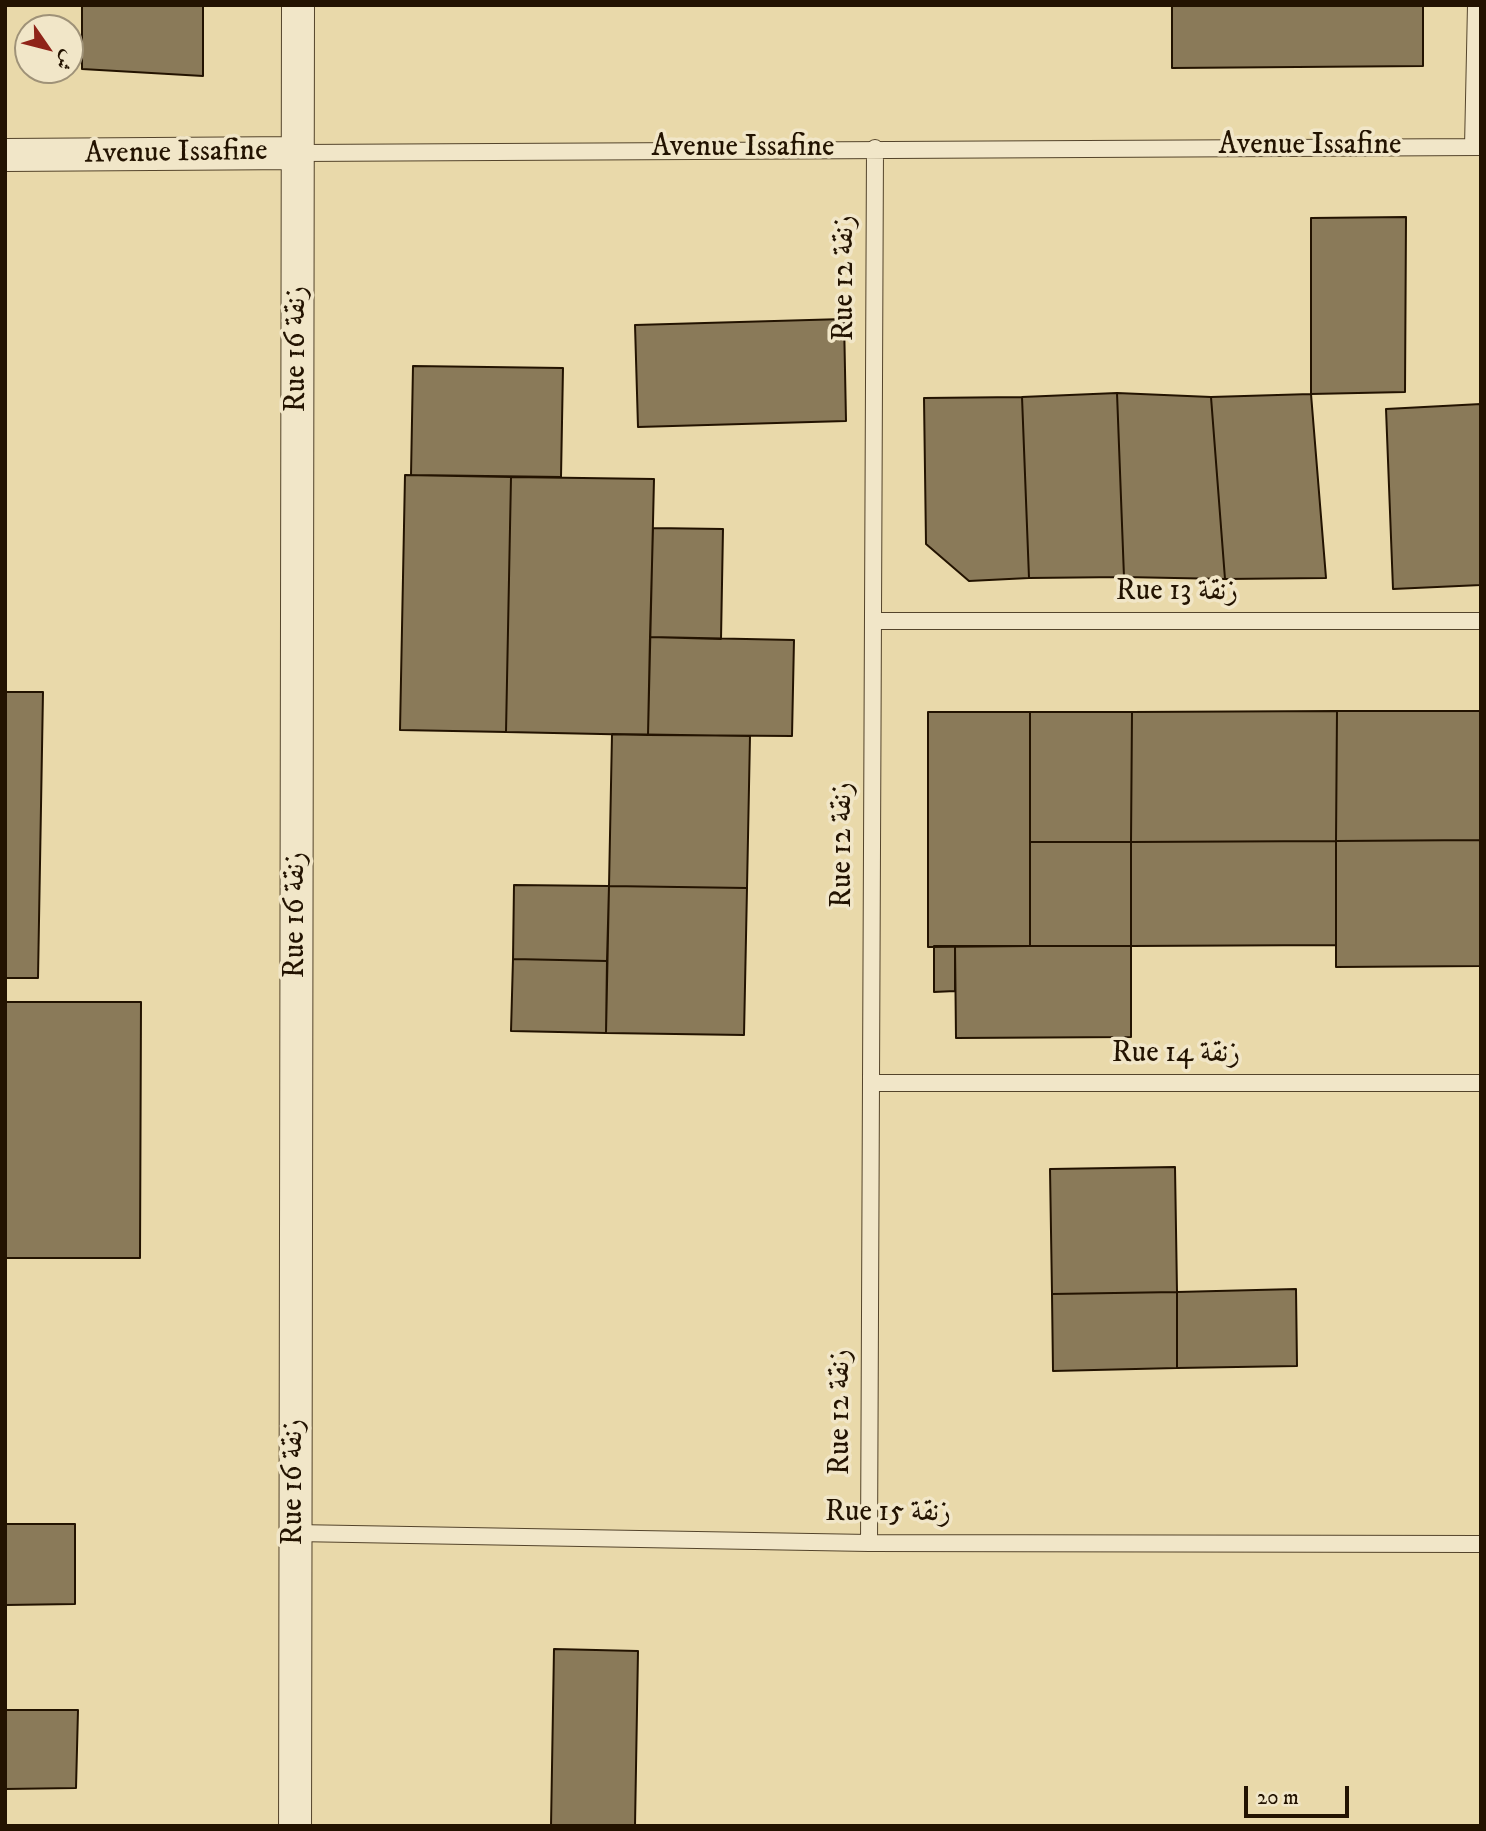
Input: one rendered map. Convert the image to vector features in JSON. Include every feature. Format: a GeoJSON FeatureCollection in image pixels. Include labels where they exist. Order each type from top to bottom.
{"type":"FeatureCollection","features":[{"type":"Feature","properties":{"kind":"street","name":"Rue 16 زنقة"},"geometry":{"type":"LineString","coordinates":[[295,1826],[298,5]]}},
{"type":"Feature","properties":{"kind":"street","name":"Avenue Issafine"},"geometry":{"type":"LineString","coordinates":[[5,155],[299,153]]}},
{"type":"Feature","properties":{"kind":"lane"},"geometry":{"type":"LineString","coordinates":[[1476,5],[1477,147]]}},
{"type":"Feature","properties":{"kind":"lane","name":"Avenue Issafine"},"geometry":{"type":"LineString","coordinates":[[299,153],[1477,147]]}},
{"type":"Feature","properties":{"kind":"lane","name":"Rue 12 زنقة"},"geometry":{"type":"LineString","coordinates":[[869,1543],[875,148]]}},
{"type":"Feature","properties":{"kind":"lane","name":"Rue 13 زنقة"},"geometry":{"type":"LineString","coordinates":[[873,621],[1481,621]]}},
{"type":"Feature","properties":{"kind":"lane","name":"Rue 14 زنقة"},"geometry":{"type":"LineString","coordinates":[[871,1083],[1481,1083]]}},
{"type":"Feature","properties":{"kind":"lane","name":"Rue 15 زنقة"},"geometry":{"type":"LineString","coordinates":[[295,1533],[869,1543],[1481,1544]]}},
{"type":"Feature","properties":{"kind":"building"},"geometry":{"type":"Polygon","coordinates":[[[82,5],[203,5],[203,76],[84,69],[82,5]]]}},
{"type":"Feature","properties":{"kind":"building"},"geometry":{"type":"Polygon","coordinates":[[[1172,5],[1423,5],[1423,66],[1172,68],[1172,5]]]}},
{"type":"Feature","properties":{"kind":"building"},"geometry":{"type":"Polygon","coordinates":[[[1406,217],[1405,392],[1311,394],[1311,218],[1406,217]]]}},
{"type":"Feature","properties":{"kind":"building"},"geometry":{"type":"Polygon","coordinates":[[[844,319],[846,421],[638,427],[635,325],[844,319]]]}},
{"type":"Feature","properties":{"kind":"building"},"geometry":{"type":"Polygon","coordinates":[[[413,366],[563,368],[561,477],[411,475],[413,366]]]}},
{"type":"Feature","properties":{"kind":"building"},"geometry":{"type":"Polygon","coordinates":[[[1117,393],[1124,577],[1029,578],[1022,397],[1117,393]]]}},
{"type":"Feature","properties":{"kind":"building"},"geometry":{"type":"Polygon","coordinates":[[[1117,393],[1211,397],[1225,579],[1124,577],[1117,393]]]}},
{"type":"Feature","properties":{"kind":"building"},"geometry":{"type":"Polygon","coordinates":[[[1311,394],[1326,578],[1225,579],[1211,397],[1311,394]]]}},
{"type":"Feature","properties":{"kind":"building"},"geometry":{"type":"Polygon","coordinates":[[[1022,397],[1029,578],[969,581],[926,544],[924,398],[1022,397]]]}},
{"type":"Feature","properties":{"kind":"building"},"geometry":{"type":"Polygon","coordinates":[[[1481,404],[1481,585],[1393,589],[1386,409],[1481,404]]]}},
{"type":"Feature","properties":{"kind":"building"},"geometry":{"type":"Polygon","coordinates":[[[405,475],[511,477],[506,732],[400,730],[405,475]]]}},
{"type":"Feature","properties":{"kind":"building"},"geometry":{"type":"Polygon","coordinates":[[[511,477],[654,479],[648,735],[506,732],[511,477]]]}},
{"type":"Feature","properties":{"kind":"building"},"geometry":{"type":"Polygon","coordinates":[[[653,528],[723,529],[721,639],[650,637],[653,528]]]}},
{"type":"Feature","properties":{"kind":"building"},"geometry":{"type":"Polygon","coordinates":[[[650,637],[794,640],[792,736],[648,735],[650,637]]]}},
{"type":"Feature","properties":{"kind":"building"},"geometry":{"type":"Polygon","coordinates":[[[5,692],[43,692],[38,978],[5,978],[5,692]]]}},
{"type":"Feature","properties":{"kind":"building"},"geometry":{"type":"Polygon","coordinates":[[[1337,711],[1336,841],[1131,842],[1132,712],[1337,711]]]}},
{"type":"Feature","properties":{"kind":"building"},"geometry":{"type":"Polygon","coordinates":[[[1337,711],[1481,711],[1481,840],[1336,841],[1337,711]]]}},
{"type":"Feature","properties":{"kind":"building"},"geometry":{"type":"Polygon","coordinates":[[[928,712],[1030,712],[1030,946],[928,947],[928,712]]]}},
{"type":"Feature","properties":{"kind":"building"},"geometry":{"type":"Polygon","coordinates":[[[1030,712],[1132,712],[1131,842],[1030,842],[1030,712]]]}},
{"type":"Feature","properties":{"kind":"building"},"geometry":{"type":"Polygon","coordinates":[[[612,734],[750,736],[747,888],[609,886],[612,734]]]}},
{"type":"Feature","properties":{"kind":"building"},"geometry":{"type":"Polygon","coordinates":[[[1481,840],[1481,966],[1336,967],[1336,841],[1481,840]]]}},
{"type":"Feature","properties":{"kind":"building"},"geometry":{"type":"Polygon","coordinates":[[[1336,841],[1336,945],[1131,946],[1131,842],[1336,841]]]}},
{"type":"Feature","properties":{"kind":"building"},"geometry":{"type":"Polygon","coordinates":[[[1030,842],[1131,842],[1131,946],[1030,946],[1030,842]]]}},
{"type":"Feature","properties":{"kind":"building"},"geometry":{"type":"Polygon","coordinates":[[[514,885],[609,886],[607,961],[513,959],[514,885]]]}},
{"type":"Feature","properties":{"kind":"building"},"geometry":{"type":"Polygon","coordinates":[[[609,886],[747,888],[744,1035],[606,1033],[609,886]]]}},
{"type":"Feature","properties":{"kind":"building"},"geometry":{"type":"Polygon","coordinates":[[[934,946],[955,946],[955,991],[934,992],[934,946]]]}},
{"type":"Feature","properties":{"kind":"building"},"geometry":{"type":"Polygon","coordinates":[[[955,946],[1131,946],[1131,1037],[956,1038],[955,946]]]}},
{"type":"Feature","properties":{"kind":"building"},"geometry":{"type":"Polygon","coordinates":[[[513,959],[607,961],[606,1033],[511,1031],[513,959]]]}},
{"type":"Feature","properties":{"kind":"building"},"geometry":{"type":"Polygon","coordinates":[[[5,1002],[141,1002],[140,1258],[5,1258],[5,1002]]]}},
{"type":"Feature","properties":{"kind":"building"},"geometry":{"type":"Polygon","coordinates":[[[1175,1167],[1177,1292],[1052,1294],[1050,1169],[1175,1167]]]}},
{"type":"Feature","properties":{"kind":"building"},"geometry":{"type":"Polygon","coordinates":[[[1296,1289],[1297,1366],[1177,1368],[1177,1292],[1296,1289]]]}},
{"type":"Feature","properties":{"kind":"building"},"geometry":{"type":"Polygon","coordinates":[[[1177,1292],[1177,1368],[1053,1371],[1052,1294],[1177,1292]]]}},
{"type":"Feature","properties":{"kind":"building"},"geometry":{"type":"Polygon","coordinates":[[[5,1524],[75,1524],[75,1604],[5,1605],[5,1524]]]}},
{"type":"Feature","properties":{"kind":"building"},"geometry":{"type":"Polygon","coordinates":[[[554,1649],[638,1651],[635,1826],[551,1826],[554,1649]]]}},
{"type":"Feature","properties":{"kind":"building"},"geometry":{"type":"Polygon","coordinates":[[[5,1710],[78,1710],[76,1788],[5,1789],[5,1710]]]}}]}
